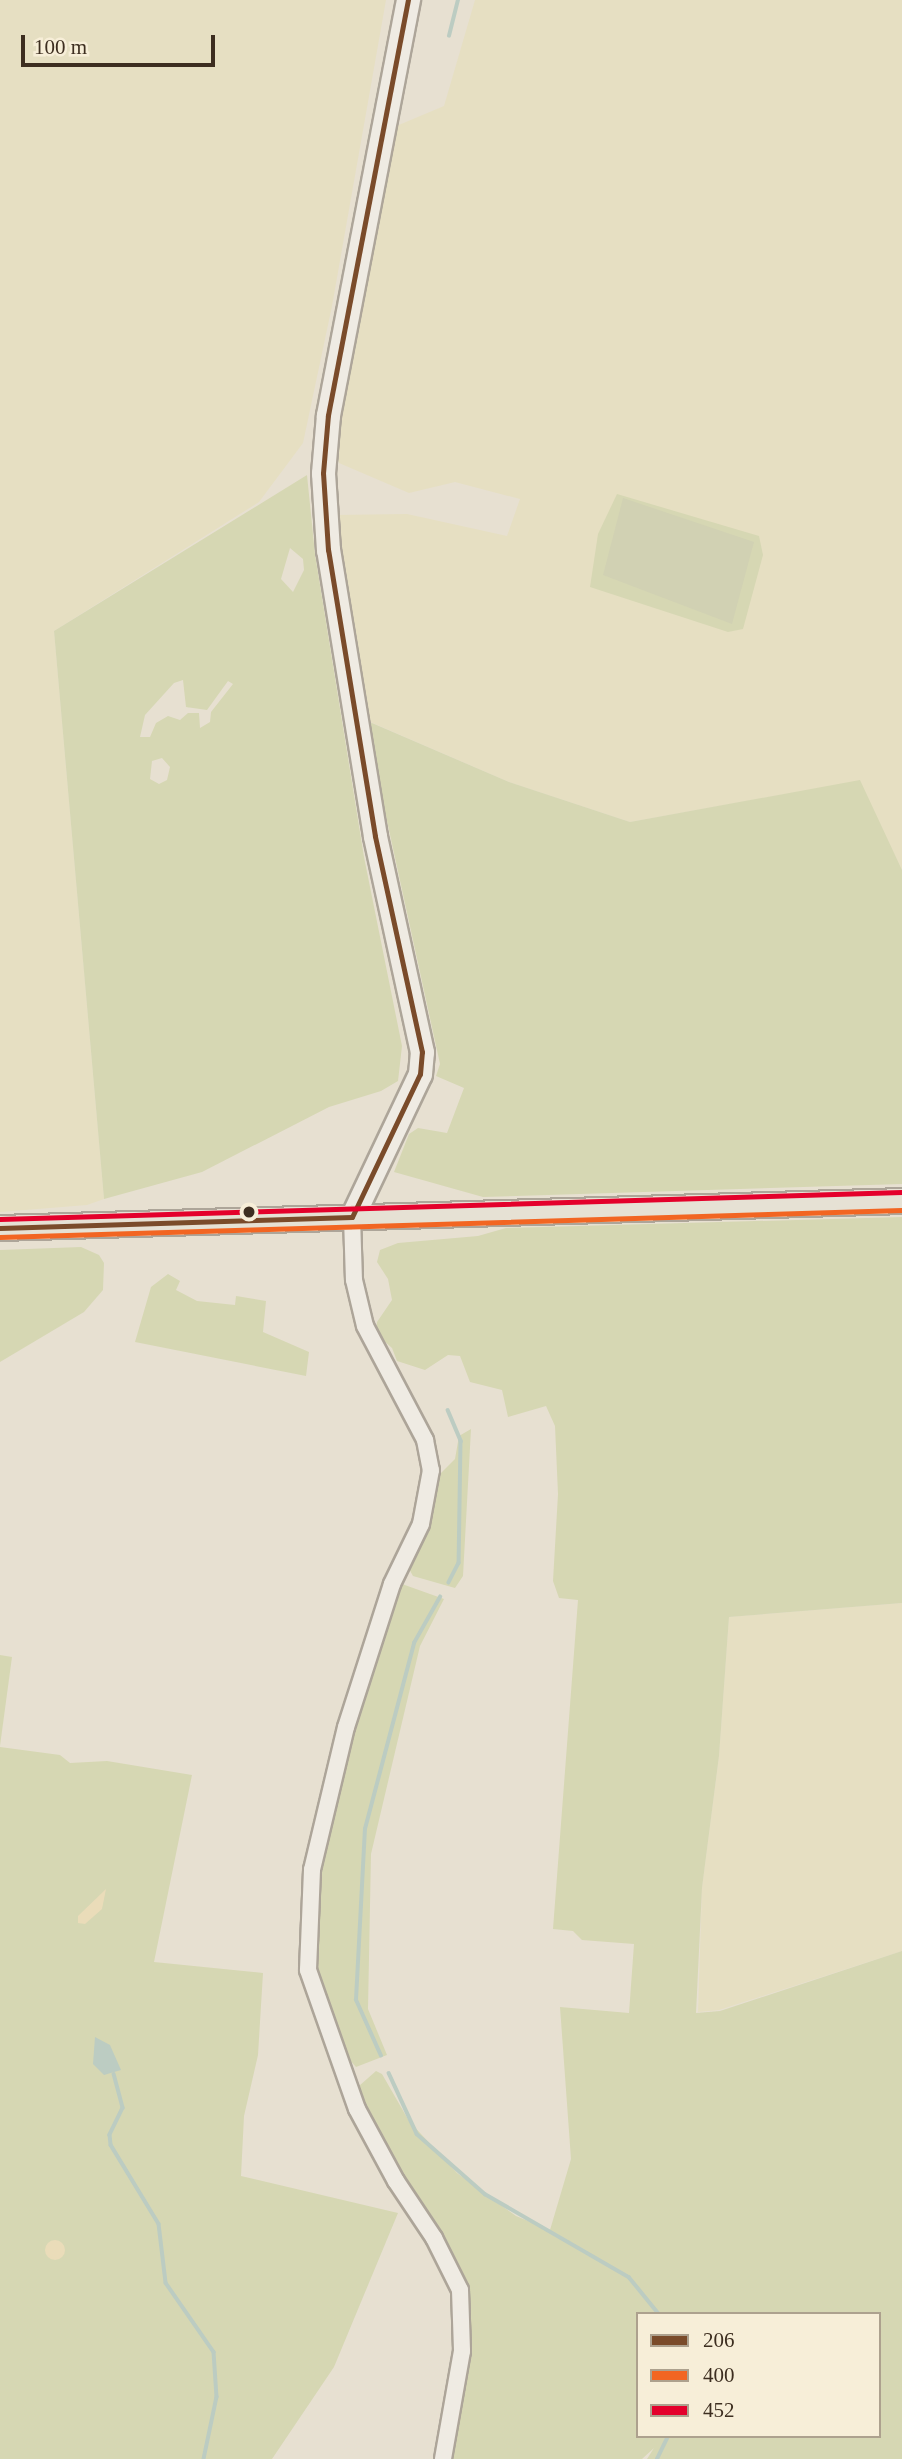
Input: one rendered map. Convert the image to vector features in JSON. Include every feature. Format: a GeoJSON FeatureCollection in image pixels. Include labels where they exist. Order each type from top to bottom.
{"type":"FeatureCollection","features":[{"type":"Feature","properties":{"kind":"main road"},"geometry":{"type":"LineString","coordinates":[[0,1228],[902,1201]]}},
{"type":"Feature","properties":{"kind":"street"},"geometry":{"type":"LineString","coordinates":[[408,0],[328,415],[323,472],[328,550],[375,836],[422,1052],[420,1074],[352,1217],[354,1280],[365,1326],[425,1440],[431,1470],[421,1524],[392,1584],[346,1727],[312,1870],[308,1970],[357,2109],[396,2181],[434,2238],[460,2290],[463,2351],[443,2459]]}},
{"type":"Feature","properties":{"kind":"shaded area"},"geometry":{"type":"Polygon","coordinates":[[[0,0],[386,0],[332,306],[303,443],[259,502],[54,631],[104,1199],[87,1205],[0,1212],[0,0]]]}},
{"type":"Feature","properties":{"kind":"shaded area"},"geometry":{"type":"Polygon","coordinates":[[[475,0],[902,0],[902,870],[859,781],[630,822],[509,782],[368,721],[334,515],[407,514],[507,536],[520,499],[455,482],[409,493],[339,463],[332,441],[394,127],[444,106],[475,0]]]}},
{"type":"Feature","properties":{"kind":"shaded area"},"geometry":{"type":"Polygon","coordinates":[[[902,1603],[902,1951],[719,2010],[698,2012],[702,1888],[719,1756],[729,1617],[902,1603]]]}},
{"type":"Feature","properties":{"kind":"shaded area"},"geometry":{"type":"Polygon","coordinates":[[[95,2037],[110,2045],[121,2070],[104,2075],[93,2064],[95,2037]]]}},
{"type":"Feature","properties":{"kind":"green space"},"geometry":{"type":"Polygon","coordinates":[[[307,475],[315,554],[364,857],[402,1046],[398,1081],[381,1091],[329,1107],[202,1172],[104,1199],[54,631],[307,475]],[[290,548],[281,579],[293,592],[304,570],[303,559],[290,548]],[[183,680],[174,683],[145,715],[140,737],[150,737],[156,723],[168,716],[180,720],[188,713],[199,713],[200,728],[210,722],[211,712],[233,684],[228,681],[207,710],[186,707],[183,680]],[[162,758],[152,761],[150,779],[159,784],[167,780],[170,767],[162,758]]]}},
{"type":"Feature","properties":{"kind":"green space"},"geometry":{"type":"Polygon","coordinates":[[[617,494],[759,536],[763,555],[743,629],[728,632],[590,587],[598,534],[617,494]]]}},
{"type":"Feature","properties":{"kind":"green space"},"geometry":{"type":"Polygon","coordinates":[[[623,498],[754,542],[732,624],[603,575],[623,498]]]}},
{"type":"Feature","properties":{"kind":"green space"},"geometry":{"type":"Polygon","coordinates":[[[365,720],[509,782],[630,822],[860,780],[902,870],[902,1184],[483,1197],[394,1172],[409,1134],[418,1128],[447,1133],[464,1088],[436,1076],[440,1064],[365,720]]]}},
{"type":"Feature","properties":{"kind":"green space"},"geometry":{"type":"Polygon","coordinates":[[[902,1217],[902,1603],[729,1617],[719,1756],[702,1888],[696,2013],[720,2011],[902,1951],[902,2459],[647,2459],[654,2448],[642,2459],[448,2459],[466,2294],[359,2103],[359,2086],[376,2071],[382,2074],[409,2121],[457,2173],[516,2216],[550,2230],[571,2159],[560,2007],[629,2013],[634,1944],[582,1940],[573,1931],[553,1929],[578,1600],[559,1598],[553,1581],[558,1494],[555,1426],[546,1406],[508,1417],[502,1390],[470,1382],[460,1356],[448,1355],[425,1370],[397,1361],[392,1348],[376,1334],[377,1322],[392,1300],[388,1279],[377,1262],[380,1250],[398,1243],[478,1236],[506,1228],[902,1217]]]}},
{"type":"Feature","properties":{"kind":"green space"},"geometry":{"type":"Polygon","coordinates":[[[81,1247],[99,1255],[104,1263],[103,1290],[84,1312],[0,1362],[0,1250],[81,1247]]]}},
{"type":"Feature","properties":{"kind":"green space"},"geometry":{"type":"Polygon","coordinates":[[[168,1274],[180,1281],[176,1290],[197,1301],[235,1305],[236,1296],[266,1301],[263,1332],[309,1352],[306,1376],[135,1342],[151,1287],[168,1274]]]}},
{"type":"Feature","properties":{"kind":"green space"},"geometry":{"type":"Polygon","coordinates":[[[471,1429],[463,1576],[455,1588],[413,1576],[408,1567],[430,1516],[436,1478],[455,1459],[459,1436],[471,1429]]]}},
{"type":"Feature","properties":{"kind":"green space"},"geometry":{"type":"Polygon","coordinates":[[[402,1584],[444,1599],[420,1646],[371,1854],[368,2009],[387,2055],[356,2067],[341,2050],[311,1955],[318,1885],[334,1806],[373,1665],[402,1584]]]}},
{"type":"Feature","properties":{"kind":"green space"},"geometry":{"type":"Polygon","coordinates":[[[0,1655],[12,1657],[0,1746],[0,1655]]]}},
{"type":"Feature","properties":{"kind":"green space"},"geometry":{"type":"Polygon","coordinates":[[[0,1747],[60,1755],[70,1763],[107,1761],[192,1775],[154,1962],[263,1973],[258,2055],[244,2116],[241,2176],[398,2213],[334,2367],[272,2459],[0,2459],[0,1747]]]}},
{"type":"Feature","properties":{"kind":"sand"},"geometry":{"type":"Polygon","coordinates":[[[106,1889],[102,1909],[85,1924],[78,1923],[78,1916],[106,1889]]]}},
{"type":"Feature","properties":{"kind":"sand"},"geometry":{"type":"Polygon","coordinates":[[[51,2240],[59,2240],[65,2250],[59,2260],[51,2260],[45,2254],[45,2246],[51,2240]]]}},
{"type":"Feature","properties":{"kind":"waterway"},"geometry":{"type":"LineString","coordinates":[[449,36],[458,0]]}},
{"type":"Feature","properties":{"kind":"waterway"},"geometry":{"type":"LineString","coordinates":[[448,1410],[461,1441],[459,1563],[449,1583]]}},
{"type":"Feature","properties":{"kind":"waterway"},"geometry":{"type":"LineString","coordinates":[[381,2056],[356,2000],[365,1829],[414,1643],[440,1597]]}},
{"type":"Feature","properties":{"kind":"waterway"},"geometry":{"type":"LineString","coordinates":[[389,2073],[417,2134],[485,2194],[629,2277],[657,2312]]}},
{"type":"Feature","properties":{"kind":"waterway"},"geometry":{"type":"LineString","coordinates":[[114,2074],[123,2108],[110,2135],[111,2145],[159,2224],[166,2283],[214,2352],[217,2397],[204,2459]]}},
{"type":"Feature","properties":{"kind":"waterway"},"geometry":{"type":"LineString","coordinates":[[657,2459],[667,2438]]}},
{"type":"Feature","properties":{"kind":"transit line","name":"206"},"geometry":{"type":"LineString","coordinates":[[352,1217],[420,1074],[422,1052],[375,836],[328,550],[323,473],[328,415],[408,0]]}},
{"type":"Feature","properties":{"kind":"transit line","name":"452"},"geometry":{"type":"LineString","coordinates":[[0,1219],[902,1192]]}},
{"type":"Feature","properties":{"kind":"transit line","name":"400"},"geometry":{"type":"LineString","coordinates":[[0,1237],[902,1210]]}},
{"type":"Feature","properties":{"kind":"transit line","name":"206"},"geometry":{"type":"LineString","coordinates":[[0,1228],[352,1217]]}}]}
